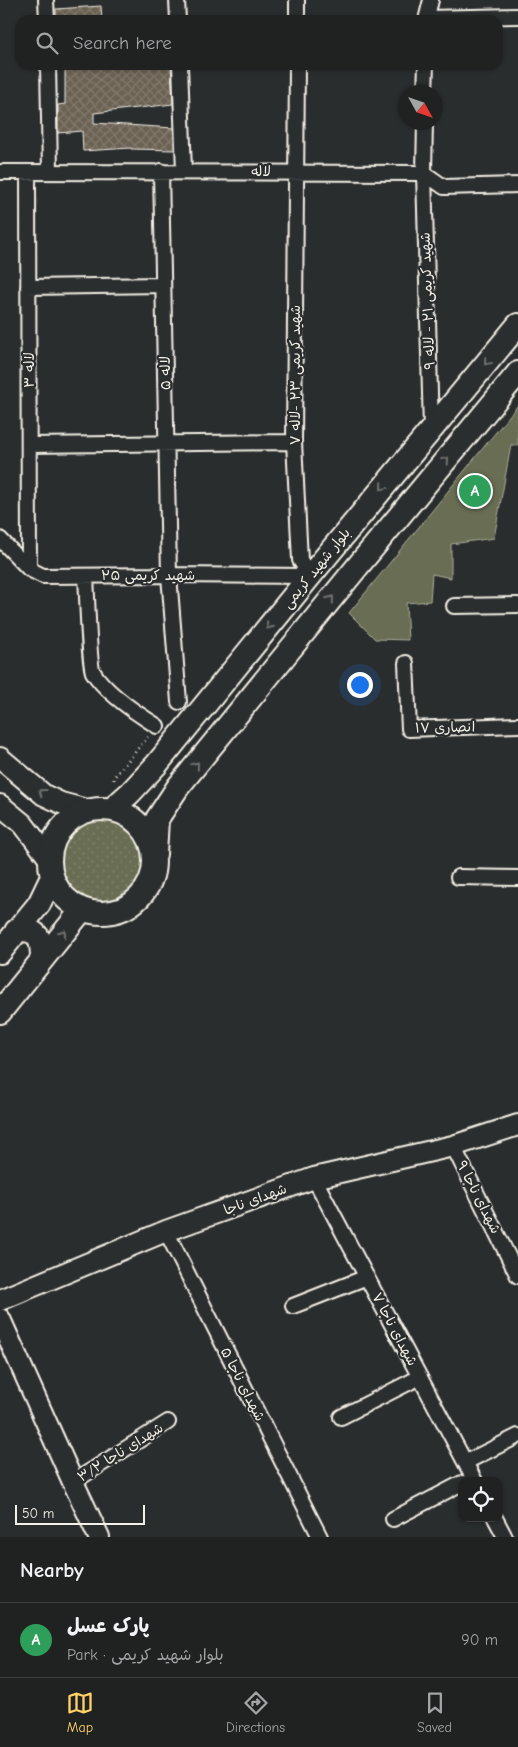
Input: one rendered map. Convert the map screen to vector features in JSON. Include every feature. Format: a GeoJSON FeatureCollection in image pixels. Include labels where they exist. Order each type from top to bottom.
{"type":"FeatureCollection","features":[{"type":"Feature","properties":{"kind":"main road","name":"بلوار شهید کریمی"},"geometry":{"type":"LineString","coordinates":[[112,809],[157,764],[518,324]]}},
{"type":"Feature","properties":{"kind":"main road"},"geometry":{"type":"LineString","coordinates":[[0,805],[23,824],[51,869],[59,891],[69,902],[82,910],[97,914],[113,913],[128,907],[140,898],[150,885],[154,870],[157,819],[178,787],[362,561],[518,374]]}},
{"type":"Feature","properties":{"kind":"main road"},"geometry":{"type":"LineString","coordinates":[[0,758],[44,795],[61,803],[87,810]]}},
{"type":"Feature","properties":{"kind":"main road"},"geometry":{"type":"LineString","coordinates":[[157,764],[148,780],[150,786],[157,793],[164,796],[170,794],[178,787]]}},
{"type":"Feature","properties":{"kind":"main road"},"geometry":{"type":"LineString","coordinates":[[0,952],[39,904],[51,869],[50,851],[55,837],[74,816],[87,810],[99,808],[112,809],[128,814],[141,825],[150,838],[155,854]]}},
{"type":"Feature","properties":{"kind":"main road"},"geometry":{"type":"LineString","coordinates":[[0,1012],[82,910]]}},
{"type":"Feature","properties":{"kind":"main road"},"geometry":{"type":"LineString","coordinates":[[16,931],[26,930],[33,932],[39,937],[42,945],[42,959]]}},
{"type":"Feature","properties":{"kind":"main road","name":"شهدای ناجا"},"geometry":{"type":"LineString","coordinates":[[0,1300],[166,1231],[314,1178],[453,1146],[518,1125]]}},
{"type":"Feature","properties":{"kind":"main road"},"geometry":{"type":"LineString","coordinates":[[0,1319],[96,1536]]}},
{"type":"Feature","properties":{"kind":"street"},"geometry":{"type":"LineString","coordinates":[[46,0],[47,15]]}},
{"type":"Feature","properties":{"kind":"street"},"geometry":{"type":"LineString","coordinates":[[177,0],[178,15]]}},
{"type":"Feature","properties":{"kind":"street"},"geometry":{"type":"LineString","coordinates":[[297,0],[297,15]]}},
{"type":"Feature","properties":{"kind":"street"},"geometry":{"type":"LineString","coordinates":[[427,15],[431,0]]}},
{"type":"Feature","properties":{"kind":"street"},"geometry":{"type":"LineString","coordinates":[[503,16],[518,16]]}},
{"type":"Feature","properties":{"kind":"street"},"geometry":{"type":"LineString","coordinates":[[48,70],[50,171]]}},
{"type":"Feature","properties":{"kind":"street"},"geometry":{"type":"LineString","coordinates":[[180,70],[184,171]]}},
{"type":"Feature","properties":{"kind":"street","name":"شهید کریمی ۲۳ -لاله ۷"},"geometry":{"type":"LineString","coordinates":[[296,70],[294,442],[300,560],[310,576]]}},
{"type":"Feature","properties":{"kind":"street"},"geometry":{"type":"LineString","coordinates":[[425,85],[426,70]]}},
{"type":"Feature","properties":{"kind":"street","name":"شهید کریمی ۲۱ - لاله ۹"},"geometry":{"type":"LineString","coordinates":[[425,130],[424,173],[431,429]]}},
{"type":"Feature","properties":{"kind":"street","name":"لاله ۵"},"geometry":{"type":"LineString","coordinates":[[161,171],[169,574],[179,702]]}},
{"type":"Feature","properties":{"kind":"street","name":"لاله"},"geometry":{"type":"LineString","coordinates":[[0,172],[296,171],[424,173]]}},
{"type":"Feature","properties":{"kind":"street","name":"لاله ۳"},"geometry":{"type":"LineString","coordinates":[[28,172],[29,569]]}},
{"type":"Feature","properties":{"kind":"street"},"geometry":{"type":"LineString","coordinates":[[424,173],[444,187],[518,185]]}},
{"type":"Feature","properties":{"kind":"street"},"geometry":{"type":"LineString","coordinates":[[28,286],[163,286]]}},
{"type":"Feature","properties":{"kind":"street"},"geometry":{"type":"LineString","coordinates":[[29,444],[294,442]]}},
{"type":"Feature","properties":{"kind":"street","name":"شهید کریمی ۲۵"},"geometry":{"type":"LineString","coordinates":[[0,539],[29,569],[43,576],[169,574],[310,576]]}},
{"type":"Feature","properties":{"kind":"street"},"geometry":{"type":"LineString","coordinates":[[86,576],[92,670],[130,708],[157,726]]}},
{"type":"Feature","properties":{"kind":"street"},"geometry":{"type":"LineString","coordinates":[[454,606],[518,604]]}},
{"type":"Feature","properties":{"kind":"street","name":"انصاری ۱۷"},"geometry":{"type":"LineString","coordinates":[[406,662],[409,729],[518,725]]}},
{"type":"Feature","properties":{"kind":"street"},"geometry":{"type":"LineString","coordinates":[[458,877],[518,878]]}},
{"type":"Feature","properties":{"kind":"street","name":"شهدای ناجا ۹"},"geometry":{"type":"LineString","coordinates":[[453,1146],[518,1276]]}},
{"type":"Feature","properties":{"kind":"street","name":"شهدای ناجا ۷"},"geometry":{"type":"LineString","coordinates":[[314,1178],[466,1462],[468,1477]]}},
{"type":"Feature","properties":{"kind":"street","name":"شهدای ناجا ۵"},"geometry":{"type":"LineString","coordinates":[[166,1231],[320,1537]]}},
{"type":"Feature","properties":{"kind":"street"},"geometry":{"type":"LineString","coordinates":[[293,1306],[367,1277]]}},
{"type":"Feature","properties":{"kind":"street"},"geometry":{"type":"LineString","coordinates":[[341,1417],[420,1378]]}},
{"type":"Feature","properties":{"kind":"street","name":"شهدای ناجا ۳/۲"},"geometry":{"type":"LineString","coordinates":[[73,1482],[168,1422]]}},
{"type":"Feature","properties":{"kind":"street"},"geometry":{"type":"LineString","coordinates":[[466,1462],[518,1436]]}},
{"type":"Feature","properties":{"kind":"street"},"geometry":{"type":"LineString","coordinates":[[393,1519],[458,1486]]}},
{"type":"Feature","properties":{"kind":"street"},"geometry":{"type":"LineString","coordinates":[[497,1522],[505,1537]]}},
{"type":"Feature","properties":{"kind":"green space"},"geometry":{"type":"Polygon","coordinates":[[[518,405],[518,445],[511,445],[494,538],[451,544],[451,578],[432,574],[430,601],[406,603],[408,640],[375,639],[349,613],[518,405]]]}},
{"type":"Feature","properties":{"kind":"green space"},"geometry":{"type":"Polygon","coordinates":[[[103,820],[119,823],[132,832],[141,845],[144,861],[141,877],[132,890],[119,899],[103,902],[87,899],[74,890],[65,877],[62,861],[65,845],[74,832],[87,823],[103,820]]]}},
{"type":"Feature","properties":{"kind":"building"},"geometry":{"type":"Polygon","coordinates":[[[101,6],[102,15],[56,15],[56,9],[101,6]]]}},
{"type":"Feature","properties":{"kind":"building"},"geometry":{"type":"Polygon","coordinates":[[[65,70],[171,70],[173,104],[94,113],[94,123],[174,128],[174,150],[131,148],[83,151],[82,131],[58,133],[58,105],[65,104],[65,70]]]}},
{"type":"Feature","properties":{"kind":"place","name":"پارک عسل"},"geometry":{"type":"Point","coordinates":[475,491]}}]}
